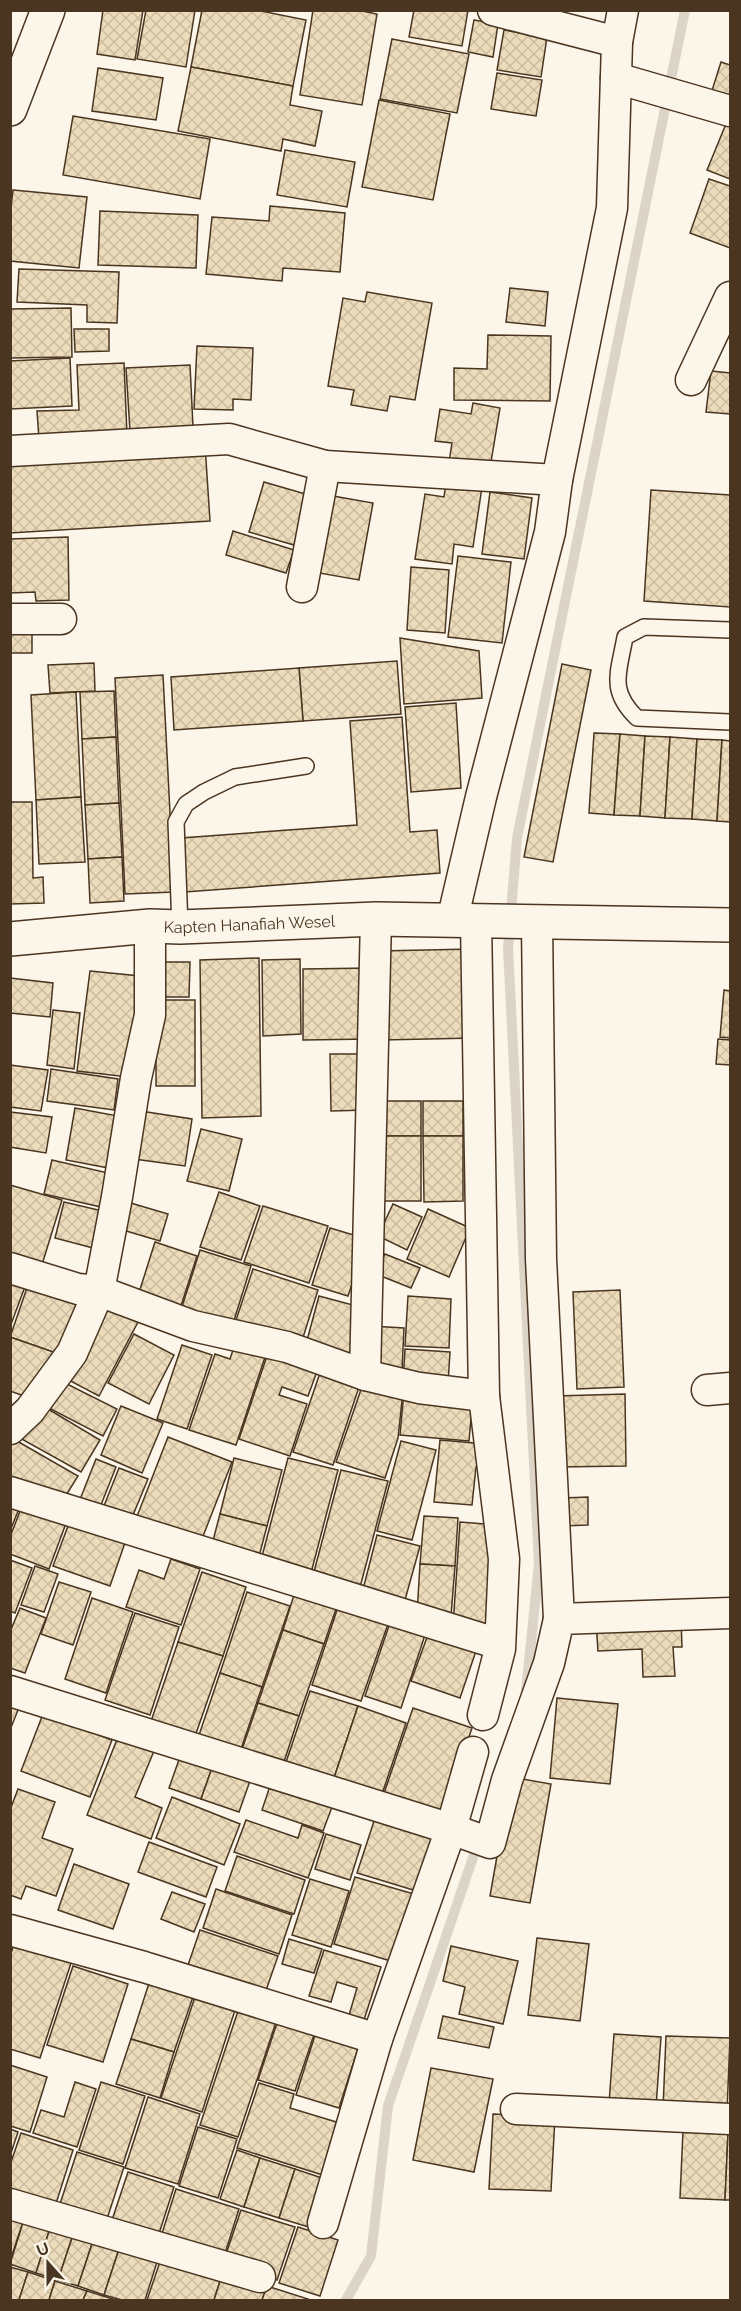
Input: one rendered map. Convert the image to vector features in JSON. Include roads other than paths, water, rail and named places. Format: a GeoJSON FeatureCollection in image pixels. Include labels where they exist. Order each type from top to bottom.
{"type":"FeatureCollection","features":[{"type":"Feature","properties":{"kind":"main road"},"geometry":{"type":"LineString","coordinates":[[10,109],[48,10]]}},
{"type":"Feature","properties":{"kind":"main road","name":"Kapten Hanafiah Wesel"},"geometry":{"type":"LineString","coordinates":[[10,939],[165,926],[376,919],[532,922]]}},
{"type":"Feature","properties":{"kind":"main road"},"geometry":{"type":"LineString","coordinates":[[532,922],[730,925]]}},
{"type":"Feature","properties":{"kind":"street"},"geometry":{"type":"LineString","coordinates":[[494,10],[617,42]]}},
{"type":"Feature","properties":{"kind":"street"},"geometry":{"type":"LineString","coordinates":[[323,2223],[377,2039],[469,1835],[507,1780],[518,1653],[484,1396],[473,920],[481,797],[550,532],[557,480],[612,208],[617,42],[623,10]]}},
{"type":"Feature","properties":{"kind":"street"},"geometry":{"type":"LineString","coordinates":[[615,78],[730,111]]}},
{"type":"Feature","properties":{"kind":"street"},"geometry":{"type":"LineString","coordinates":[[691,380],[730,297]]}},
{"type":"Feature","properties":{"kind":"street"},"geometry":{"type":"LineString","coordinates":[[10,451],[229,439],[325,466],[557,480]]}},
{"type":"Feature","properties":{"kind":"street"},"geometry":{"type":"LineString","coordinates":[[302,587],[325,466]]}},
{"type":"Feature","properties":{"kind":"street"},"geometry":{"type":"LineString","coordinates":[[10,620],[61,619]]}},
{"type":"Feature","properties":{"kind":"street"},"geometry":{"type":"LineString","coordinates":[[365,1375],[376,919]]}},
{"type":"Feature","properties":{"kind":"street"},"geometry":{"type":"LineString","coordinates":[[532,922],[541,1258],[559,1619]]}},
{"type":"Feature","properties":{"kind":"street"},"geometry":{"type":"LineString","coordinates":[[10,1429],[30,1410],[72,1353],[99,1291],[165,926]]}},
{"type":"Feature","properties":{"kind":"street"},"geometry":{"type":"LineString","coordinates":[[10,1268],[78,1289],[99,1291],[193,1326],[287,1347],[365,1375],[418,1388],[484,1396]]}},
{"type":"Feature","properties":{"kind":"street"},"geometry":{"type":"LineString","coordinates":[[10,1492],[518,1653]]}},
{"type":"Feature","properties":{"kind":"street"},"geometry":{"type":"LineString","coordinates":[[483,1715],[518,1653],[559,1619],[730,1613]]}},
{"type":"Feature","properties":{"kind":"street"},"geometry":{"type":"LineString","coordinates":[[10,1691],[469,1835]]}},
{"type":"Feature","properties":{"kind":"street"},"geometry":{"type":"LineString","coordinates":[[469,1835],[473,1752]]}},
{"type":"Feature","properties":{"kind":"street"},"geometry":{"type":"LineString","coordinates":[[10,1930],[144,1967],[377,2039]]}},
{"type":"Feature","properties":{"kind":"street"},"geometry":{"type":"LineString","coordinates":[[516,2109],[730,2119]]}},
{"type":"Feature","properties":{"kind":"street"},"geometry":{"type":"LineString","coordinates":[[10,2204],[260,2277]]}},
{"type":"Feature","properties":{"kind":"lane"},"geometry":{"type":"LineString","coordinates":[[730,630],[644,627],[625,637],[616,687],[627,708],[637,718],[730,722]]}},
{"type":"Feature","properties":{"kind":"lane"},"geometry":{"type":"LineString","coordinates":[[165,926],[176,822],[186,804],[204,792],[235,777],[306,766]]}},
{"type":"Feature","properties":{"kind":"waterway"},"geometry":{"type":"LineString","coordinates":[[526,1691],[539,1564],[508,948],[517,838],[685,10]]}},
{"type":"Feature","properties":{"kind":"waterway"},"geometry":{"type":"LineString","coordinates":[[346,2300],[371,2256],[388,2106],[479,1840]]}}]}
